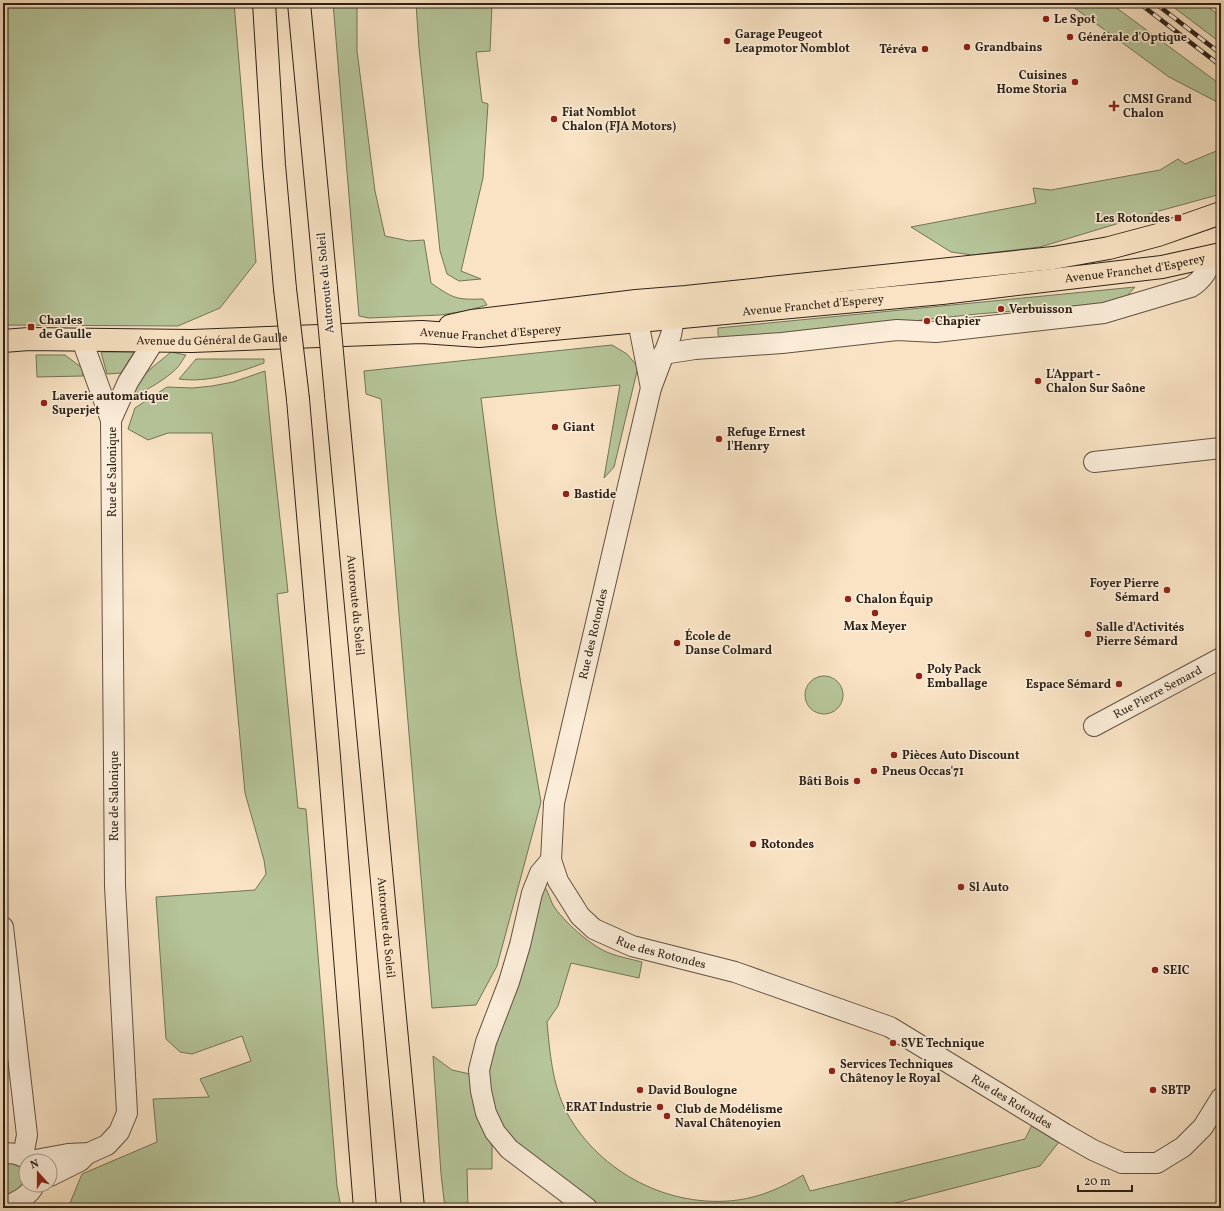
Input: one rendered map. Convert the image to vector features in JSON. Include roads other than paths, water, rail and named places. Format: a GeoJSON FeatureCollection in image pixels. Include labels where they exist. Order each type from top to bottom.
{"type":"FeatureCollection","features":[{"type":"Feature","properties":{"kind":"main road"},"geometry":{"type":"LineString","coordinates":[[264,3],[274,165],[285,290],[298,399],[329,757],[365,1208]]}},
{"type":"Feature","properties":{"kind":"main road","name":"Autoroute du Soleil"},"geometry":{"type":"LineString","coordinates":[[299,3],[413,1208]]}},
{"type":"Feature","properties":{"kind":"main road","name":"Avenue Franchet d'Esperey"},"geometry":{"type":"LineString","coordinates":[[422,332],[479,336],[643,307],[1053,258],[1109,248],[1158,235],[1221,213]]}},
{"type":"Feature","properties":{"kind":"main road","name":"Avenue Franchet d'Esperey"},"geometry":{"type":"LineString","coordinates":[[643,307],[674,319],[942,293],[1162,267],[1217,255]]}},
{"type":"Feature","properties":{"kind":"main road","name":"Avenue du Général de Gaulle"},"geometry":{"type":"LineString","coordinates":[[3,341],[29,339],[192,341],[422,332]]}},
{"type":"Feature","properties":{"kind":"street"},"geometry":{"type":"LineString","coordinates":[[663,354],[695,349],[782,343],[897,330],[936,332],[1104,313],[1129,307],[1191,287],[1199,282],[1207,273],[1217,255]]}},
{"type":"Feature","properties":{"kind":"street","name":"Rue des Rotondes"},"geometry":{"type":"LineString","coordinates":[[643,307],[651,388]]}},
{"type":"Feature","properties":{"kind":"street","name":"Rue des Rotondes"},"geometry":{"type":"LineString","coordinates":[[674,319],[671,335],[651,388],[554,803],[551,860],[558,881],[580,916],[594,929],[632,946],[735,972],[890,1027],[1065,1134],[1093,1150],[1122,1163],[1157,1163],[1183,1147],[1203,1127],[1221,1098]]}},
{"type":"Feature","properties":{"kind":"street","name":"Rue de Salonique"},"geometry":{"type":"LineString","coordinates":[[58,1172],[80,1161],[89,1153],[107,1145],[119,1132],[128,1112],[115,886],[111,420],[82,340]]}},
{"type":"Feature","properties":{"kind":"street","name":"Rue de Salonique"},"geometry":{"type":"LineString","coordinates":[[111,420],[128,382],[154,341]]}},
{"type":"Feature","properties":{"kind":"street"},"geometry":{"type":"LineString","coordinates":[[97,382],[128,382]]}},
{"type":"Feature","properties":{"kind":"street"},"geometry":{"type":"LineString","coordinates":[[1094,462],[1221,448]]}},
{"type":"Feature","properties":{"kind":"street","name":"Rue Pierre Semard"},"geometry":{"type":"LineString","coordinates":[[1094,726],[1221,658]]}},
{"type":"Feature","properties":{"kind":"street"},"geometry":{"type":"LineString","coordinates":[[551,860],[540,873],[532,893],[520,945],[509,982],[486,1042],[479,1070],[481,1091],[486,1114],[495,1132],[509,1149],[587,1208]]}},
{"type":"Feature","properties":{"kind":"street"},"geometry":{"type":"LineString","coordinates":[[3,927],[27,1135],[27,1153]]}},
{"type":"Feature","properties":{"kind":"street","name":"Rue de Salonique"},"geometry":{"type":"LineString","coordinates":[[3,1153],[18,1154]]}},
{"type":"Feature","properties":{"kind":"street","name":"Rue de Salonique"},"geometry":{"type":"LineString","coordinates":[[58,1155],[89,1153]]}},
{"type":"Feature","properties":{"kind":"street"},"geometry":{"type":"LineString","coordinates":[[11,1206],[34,1194]]}},
{"type":"Feature","properties":{"kind":"railway"},"geometry":{"type":"LineString","coordinates":[[1139,3],[1221,66]]}},
{"type":"Feature","properties":{"kind":"railway"},"geometry":{"type":"LineString","coordinates":[[1155,3],[1221,54]]}},
{"type":"Feature","properties":{"kind":"place","name":"Le Spot"},"geometry":{"type":"Point","coordinates":[1046,19]}},
{"type":"Feature","properties":{"kind":"place","name":"Générale d'Optique"},"geometry":{"type":"Point","coordinates":[1070,37]}},
{"type":"Feature","properties":{"kind":"place","name":"Garage Peugeot Leapmotor Nomblot"},"geometry":{"type":"Point","coordinates":[727,41]}},
{"type":"Feature","properties":{"kind":"place","name":"Grandbains"},"geometry":{"type":"Point","coordinates":[967,47]}},
{"type":"Feature","properties":{"kind":"place","name":"Téréva"},"geometry":{"type":"Point","coordinates":[925,49]}},
{"type":"Feature","properties":{"kind":"place","name":"Cuisines Home Storia"},"geometry":{"type":"Point","coordinates":[1075,82]}},
{"type":"Feature","properties":{"kind":"place","name":"CMSI Grand Chalon"},"geometry":{"type":"Point","coordinates":[1114,106]}},
{"type":"Feature","properties":{"kind":"place","name":"Fiat Nomblot Chalon (FJA Motors)"},"geometry":{"type":"Point","coordinates":[554,119]}},
{"type":"Feature","properties":{"kind":"place","name":"Les Rotondes"},"geometry":{"type":"Point","coordinates":[1178,218]}},
{"type":"Feature","properties":{"kind":"place","name":"Verbuisson"},"geometry":{"type":"Point","coordinates":[1001,309]}},
{"type":"Feature","properties":{"kind":"place","name":"Chapier"},"geometry":{"type":"Point","coordinates":[927,321]}},
{"type":"Feature","properties":{"kind":"place","name":"Charles de Gaulle"},"geometry":{"type":"Point","coordinates":[31,327]}},
{"type":"Feature","properties":{"kind":"place","name":"L'Appart - Chalon Sur Saône"},"geometry":{"type":"Point","coordinates":[1038,381]}},
{"type":"Feature","properties":{"kind":"place","name":"Laverie automatique Superjet"},"geometry":{"type":"Point","coordinates":[44,403]}},
{"type":"Feature","properties":{"kind":"place","name":"Giant"},"geometry":{"type":"Point","coordinates":[555,427]}},
{"type":"Feature","properties":{"kind":"place","name":"Refuge Ernest l'Henry"},"geometry":{"type":"Point","coordinates":[719,439]}},
{"type":"Feature","properties":{"kind":"place","name":"Bastide"},"geometry":{"type":"Point","coordinates":[566,494]}},
{"type":"Feature","properties":{"kind":"place","name":"Foyer Pierre Sémard"},"geometry":{"type":"Point","coordinates":[1167,590]}},
{"type":"Feature","properties":{"kind":"place","name":"Chalon Équip"},"geometry":{"type":"Point","coordinates":[848,599]}},
{"type":"Feature","properties":{"kind":"place","name":"Max Meyer"},"geometry":{"type":"Point","coordinates":[875,613]}},
{"type":"Feature","properties":{"kind":"place","name":"Salle d'Activités Pierre Sémard"},"geometry":{"type":"Point","coordinates":[1088,634]}},
{"type":"Feature","properties":{"kind":"place","name":"École de Danse Colmard"},"geometry":{"type":"Point","coordinates":[677,643]}},
{"type":"Feature","properties":{"kind":"place","name":"Poly Pack Emballage"},"geometry":{"type":"Point","coordinates":[919,676]}},
{"type":"Feature","properties":{"kind":"place","name":"Espace Sémard"},"geometry":{"type":"Point","coordinates":[1119,684]}},
{"type":"Feature","properties":{"kind":"place","name":"Pièces Auto Discount"},"geometry":{"type":"Point","coordinates":[894,755]}},
{"type":"Feature","properties":{"kind":"place","name":"Pneus Occas'71"},"geometry":{"type":"Point","coordinates":[874,771]}},
{"type":"Feature","properties":{"kind":"place","name":"Bâti Bois"},"geometry":{"type":"Point","coordinates":[857,781]}},
{"type":"Feature","properties":{"kind":"place","name":"Rotondes"},"geometry":{"type":"Point","coordinates":[753,844]}},
{"type":"Feature","properties":{"kind":"place","name":"Sl Auto"},"geometry":{"type":"Point","coordinates":[961,887]}},
{"type":"Feature","properties":{"kind":"place","name":"SEIC"},"geometry":{"type":"Point","coordinates":[1155,970]}},
{"type":"Feature","properties":{"kind":"place","name":"SVE Technique"},"geometry":{"type":"Point","coordinates":[893,1043]}},
{"type":"Feature","properties":{"kind":"place","name":"Services Techniques Châtenoy le Royal"},"geometry":{"type":"Point","coordinates":[832,1071]}},
{"type":"Feature","properties":{"kind":"place","name":"David Boulogne"},"geometry":{"type":"Point","coordinates":[640,1090]}},
{"type":"Feature","properties":{"kind":"place","name":"SBTP"},"geometry":{"type":"Point","coordinates":[1153,1090]}},
{"type":"Feature","properties":{"kind":"place","name":"ERAT Industrie"},"geometry":{"type":"Point","coordinates":[660,1107]}},
{"type":"Feature","properties":{"kind":"place","name":"Club de Modélisme Naval Châtenoyien"},"geometry":{"type":"Point","coordinates":[667,1116]}}]}
